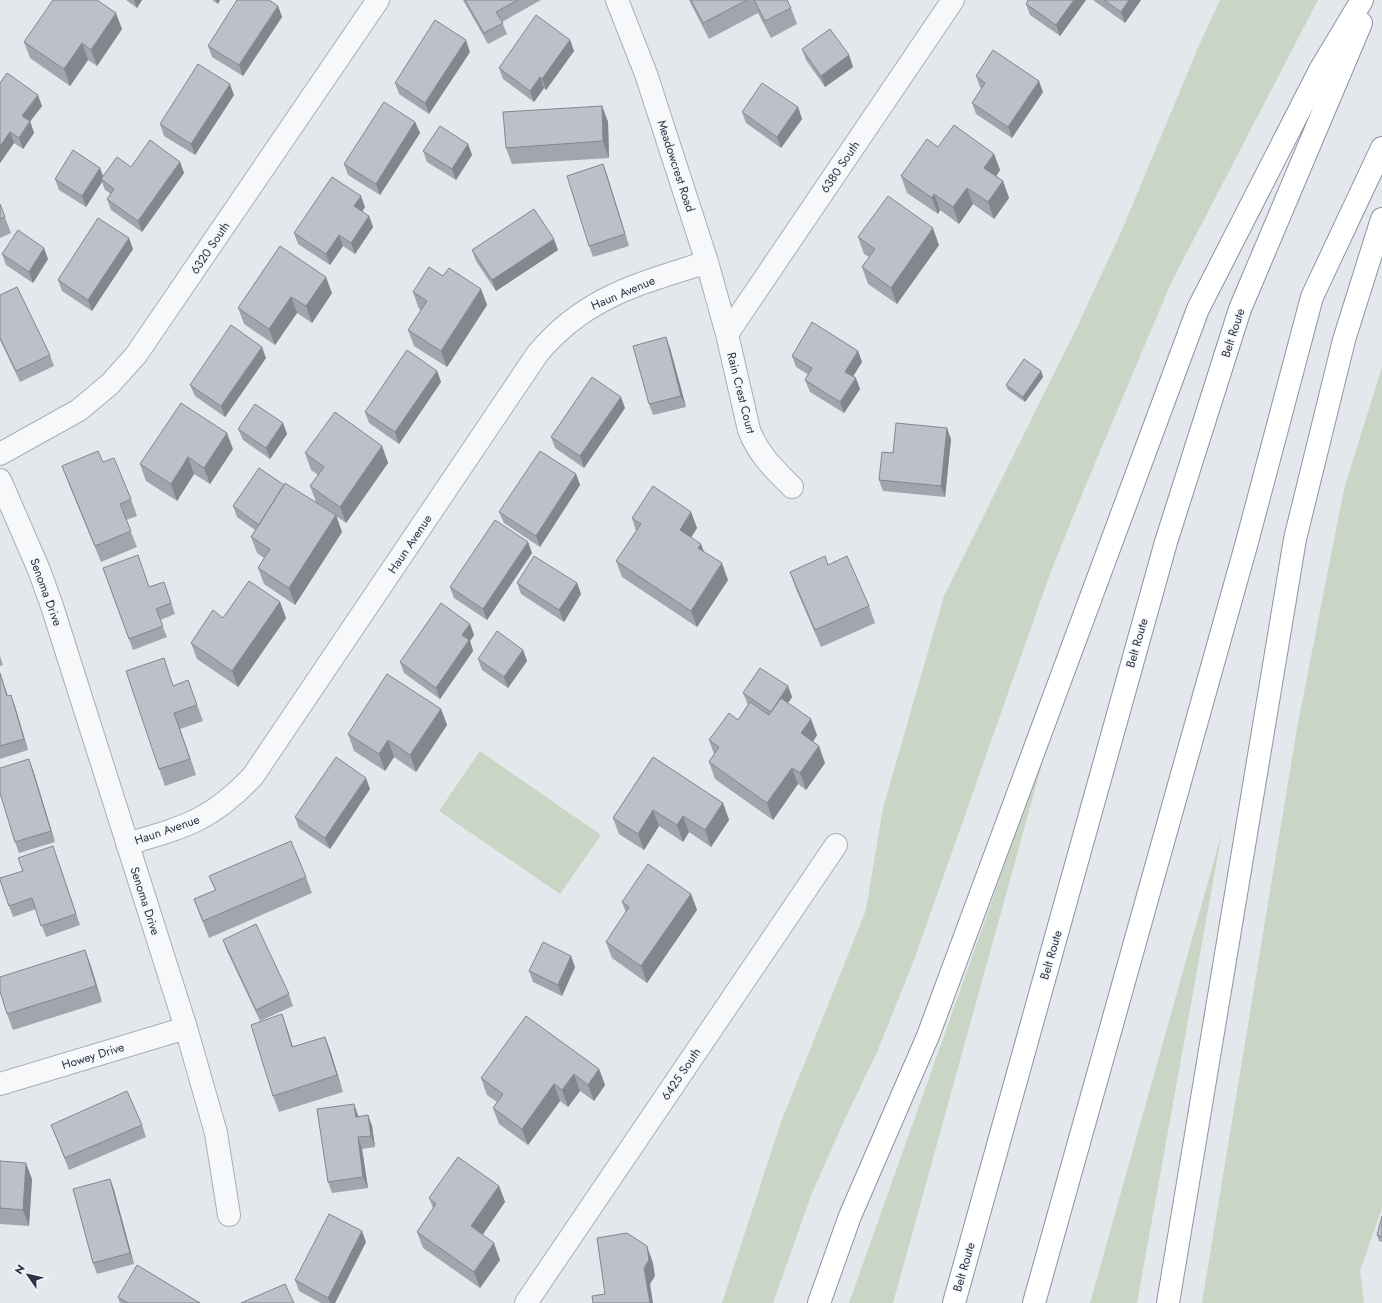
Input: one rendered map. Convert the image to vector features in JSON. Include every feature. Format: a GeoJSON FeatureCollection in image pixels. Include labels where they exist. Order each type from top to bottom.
{"type":"FeatureCollection","features":[{"type":"Feature","properties":{"kind":"highway"},"geometry":{"type":"LineString","coordinates":[[819,1303],[850,1216],[928,1036],[1198,309],[1320,70],[1362,0]]}},
{"type":"Feature","properties":{"kind":"highway","name":"Belt Route"},"geometry":{"type":"LineString","coordinates":[[954,1303],[1161,557],[1240,309],[1371,0]]}},
{"type":"Feature","properties":{"kind":"highway"},"geometry":{"type":"LineString","coordinates":[[1034,1303],[1247,542],[1312,297],[1382,148]]}},
{"type":"Feature","properties":{"kind":"highway"},"geometry":{"type":"LineString","coordinates":[[1168,1303],[1295,539],[1344,340],[1382,219]]}},
{"type":"Feature","properties":{"kind":"street","name":"6320 South"},"geometry":{"type":"LineString","coordinates":[[0,454],[80,410],[110,384],[136,355],[378,0]]}},
{"type":"Feature","properties":{"kind":"street","name":"Meadowcrest Road"},"geometry":{"type":"LineString","coordinates":[[617,0],[646,74],[707,262],[727,334]]}},
{"type":"Feature","properties":{"kind":"street","name":"6380 South"},"geometry":{"type":"LineString","coordinates":[[727,334],[953,0]]}},
{"type":"Feature","properties":{"kind":"street","name":"Haun Avenue"},"geometry":{"type":"LineString","coordinates":[[128,844],[196,822],[212,813],[227,801],[252,776],[538,353],[552,336],[580,313],[604,300],[647,282],[707,262]]}},
{"type":"Feature","properties":{"kind":"street","name":"Rain Crest Court"},"geometry":{"type":"LineString","coordinates":[[727,334],[749,430],[754,444],[763,457],[792,487]]}},
{"type":"Feature","properties":{"kind":"street","name":"Senoma Drive"},"geometry":{"type":"LineString","coordinates":[[0,480],[39,570],[52,606],[186,1028],[216,1133],[229,1215]]}},
{"type":"Feature","properties":{"kind":"street","name":"6425 South"},"geometry":{"type":"LineString","coordinates":[[526,1303],[836,845]]}},
{"type":"Feature","properties":{"kind":"street","name":"Howey Drive"},"geometry":{"type":"LineString","coordinates":[[0,1084],[186,1028]]}},
{"type":"Feature","properties":{"kind":"green space"},"geometry":{"type":"Polygon","coordinates":[[[1220,0],[1318,0],[1171,283],[1090,475],[1051,571],[914,960],[877,1052],[812,1193],[773,1303],[722,1303],[781,1122],[866,910],[883,808],[944,596],[1078,325],[1122,230],[1200,43],[1220,0]]]}},
{"type":"Feature","properties":{"kind":"green space"},"geometry":{"type":"Polygon","coordinates":[[[1382,367],[1382,1208],[1360,1271],[1364,1303],[1202,1303],[1297,728],[1344,489],[1382,367]]]}},
{"type":"Feature","properties":{"kind":"green space"},"geometry":{"type":"Polygon","coordinates":[[[1047,746],[893,1303],[849,1303],[1047,746]]]}},
{"type":"Feature","properties":{"kind":"green space"},"geometry":{"type":"Polygon","coordinates":[[[480,751],[601,835],[560,894],[439,811],[480,751]]]}},
{"type":"Feature","properties":{"kind":"green space"},"geometry":{"type":"Polygon","coordinates":[[[1222,832],[1137,1303],[1090,1303],[1222,832]]]}},
{"type":"Feature","properties":{"kind":"building"},"geometry":{"type":"Polygon","coordinates":[[[53,0],[97,0],[116,13],[91,50],[82,43],[64,69],[24,42],[53,0]]]}},
{"type":"Feature","properties":{"kind":"building"},"geometry":{"type":"Polygon","coordinates":[[[237,0],[269,0],[278,6],[239,65],[208,46],[237,0]]]}},
{"type":"Feature","properties":{"kind":"building"},"geometry":{"type":"Polygon","coordinates":[[[465,0],[518,0],[496,12],[503,23],[484,33],[465,0]]]}},
{"type":"Feature","properties":{"kind":"building"},"geometry":{"type":"Polygon","coordinates":[[[691,0],[747,0],[703,23],[691,0]]]}},
{"type":"Feature","properties":{"kind":"building"},"geometry":{"type":"Polygon","coordinates":[[[754,0],[787,0],[791,8],[765,21],[754,0]]]}},
{"type":"Feature","properties":{"kind":"building"},"geometry":{"type":"Polygon","coordinates":[[[1028,0],[1074,0],[1056,25],[1026,4],[1028,0]]]}},
{"type":"Feature","properties":{"kind":"building"},"geometry":{"type":"Polygon","coordinates":[[[1104,0],[1129,0],[1121,12],[1104,0]]]}},
{"type":"Feature","properties":{"kind":"building"},"geometry":{"type":"Polygon","coordinates":[[[536,15],[570,40],[542,79],[540,77],[530,91],[499,68],[536,15]]]}},
{"type":"Feature","properties":{"kind":"building"},"geometry":{"type":"Polygon","coordinates":[[[435,20],[466,40],[425,103],[395,83],[435,20]]]}},
{"type":"Feature","properties":{"kind":"building"},"geometry":{"type":"Polygon","coordinates":[[[830,29],[849,55],[821,76],[802,49],[830,29]]]}},
{"type":"Feature","properties":{"kind":"building"},"geometry":{"type":"Polygon","coordinates":[[[993,50],[1039,81],[1008,127],[972,103],[985,83],[976,76],[993,50]]]}},
{"type":"Feature","properties":{"kind":"building"},"geometry":{"type":"Polygon","coordinates":[[[198,64],[230,84],[191,144],[160,124],[198,64]]]}},
{"type":"Feature","properties":{"kind":"building"},"geometry":{"type":"Polygon","coordinates":[[[7,73],[38,95],[22,116],[30,121],[19,138],[10,132],[0,146],[0,83],[7,73]]]}},
{"type":"Feature","properties":{"kind":"building"},"geometry":{"type":"Polygon","coordinates":[[[762,83],[798,107],[777,137],[742,112],[762,83]]]}},
{"type":"Feature","properties":{"kind":"building"},"geometry":{"type":"Polygon","coordinates":[[[384,102],[415,122],[376,184],[344,164],[384,102]]]}},
{"type":"Feature","properties":{"kind":"building"},"geometry":{"type":"Polygon","coordinates":[[[602,106],[603,141],[506,148],[503,112],[602,106]]]}},
{"type":"Feature","properties":{"kind":"building"},"geometry":{"type":"Polygon","coordinates":[[[954,125],[994,154],[984,168],[1003,181],[988,202],[967,188],[953,207],[934,194],[932,198],[901,176],[927,139],[938,147],[954,125]]]}},
{"type":"Feature","properties":{"kind":"building"},"geometry":{"type":"Polygon","coordinates":[[[440,126],[468,144],[452,169],[423,151],[440,126]]]}},
{"type":"Feature","properties":{"kind":"building"},"geometry":{"type":"Polygon","coordinates":[[[150,140],[180,162],[138,221],[107,199],[114,189],[101,179],[117,157],[131,167],[150,140]]]}},
{"type":"Feature","properties":{"kind":"building"},"geometry":{"type":"Polygon","coordinates":[[[73,150],[100,168],[82,196],[55,179],[73,150]]]}},
{"type":"Feature","properties":{"kind":"building"},"geometry":{"type":"Polygon","coordinates":[[[603,164],[625,234],[589,246],[567,176],[603,164]]]}},
{"type":"Feature","properties":{"kind":"building"},"geometry":{"type":"Polygon","coordinates":[[[332,177],[361,196],[354,206],[369,216],[351,243],[339,235],[326,254],[294,233],[332,177]]]}},
{"type":"Feature","properties":{"kind":"building"},"geometry":{"type":"Polygon","coordinates":[[[888,196],[933,228],[891,288],[862,267],[875,249],[858,237],[888,196]]]}},
{"type":"Feature","properties":{"kind":"building"},"geometry":{"type":"Polygon","coordinates":[[[0,204],[5,217],[0,219],[0,204]]]}},
{"type":"Feature","properties":{"kind":"building"},"geometry":{"type":"Polygon","coordinates":[[[534,209],[554,239],[492,280],[472,250],[534,209]]]}},
{"type":"Feature","properties":{"kind":"building"},"geometry":{"type":"Polygon","coordinates":[[[98,218],[129,238],[88,300],[58,280],[98,218]]]}},
{"type":"Feature","properties":{"kind":"building"},"geometry":{"type":"Polygon","coordinates":[[[18,230],[44,248],[29,272],[2,254],[18,230]]]}},
{"type":"Feature","properties":{"kind":"building"},"geometry":{"type":"Polygon","coordinates":[[[280,246],[326,277],[306,306],[291,297],[269,329],[238,308],[280,246]]]}},
{"type":"Feature","properties":{"kind":"building"},"geometry":{"type":"Polygon","coordinates":[[[429,267],[443,276],[449,268],[481,289],[441,351],[408,330],[427,301],[413,292],[429,267]]]}},
{"type":"Feature","properties":{"kind":"building"},"geometry":{"type":"Polygon","coordinates":[[[17,287],[50,355],[16,371],[0,338],[0,295],[17,287]]]}},
{"type":"Feature","properties":{"kind":"building"},"geometry":{"type":"Polygon","coordinates":[[[812,322],[858,351],[845,372],[856,378],[840,402],[805,380],[812,368],[792,356],[812,322]]]}},
{"type":"Feature","properties":{"kind":"building"},"geometry":{"type":"Polygon","coordinates":[[[231,325],[262,347],[221,406],[190,385],[231,325]]]}},
{"type":"Feature","properties":{"kind":"building"},"geometry":{"type":"Polygon","coordinates":[[[666,337],[681,396],[649,404],[633,346],[666,337]]]}},
{"type":"Feature","properties":{"kind":"building"},"geometry":{"type":"Polygon","coordinates":[[[407,350],[437,371],[395,432],[365,412],[407,350]]]}},
{"type":"Feature","properties":{"kind":"building"},"geometry":{"type":"Polygon","coordinates":[[[1024,359],[1041,371],[1023,397],[1006,385],[1024,359]]]}},
{"type":"Feature","properties":{"kind":"building"},"geometry":{"type":"Polygon","coordinates":[[[592,377],[621,397],[580,456],[551,437],[592,377]]]}},
{"type":"Feature","properties":{"kind":"building"},"geometry":{"type":"Polygon","coordinates":[[[181,403],[227,433],[204,468],[188,457],[171,484],[140,464],[181,403]]]}},
{"type":"Feature","properties":{"kind":"building"},"geometry":{"type":"Polygon","coordinates":[[[255,404],[283,423],[266,448],[238,429],[255,404]]]}},
{"type":"Feature","properties":{"kind":"building"},"geometry":{"type":"Polygon","coordinates":[[[335,412],[382,446],[340,507],[310,486],[324,467],[305,453],[335,412]]]}},
{"type":"Feature","properties":{"kind":"building"},"geometry":{"type":"Polygon","coordinates":[[[896,423],[947,428],[941,486],[879,480],[882,452],[893,453],[896,423]]]}},
{"type":"Feature","properties":{"kind":"building"},"geometry":{"type":"Polygon","coordinates":[[[98,451],[103,462],[114,458],[131,499],[120,504],[131,531],[95,546],[62,466],[98,451]]]}},
{"type":"Feature","properties":{"kind":"building"},"geometry":{"type":"Polygon","coordinates":[[[540,451],[576,474],[536,536],[499,512],[540,451]]]}},
{"type":"Feature","properties":{"kind":"building"},"geometry":{"type":"Polygon","coordinates":[[[259,468],[284,485],[259,525],[233,506],[259,468]]]}},
{"type":"Feature","properties":{"kind":"building"},"geometry":{"type":"Polygon","coordinates":[[[285,483],[336,515],[289,588],[258,568],[270,549],[251,537],[285,483]]]}},
{"type":"Feature","properties":{"kind":"building"},"geometry":{"type":"Polygon","coordinates":[[[653,486],[691,512],[680,530],[701,544],[698,548],[722,563],[691,611],[616,561],[641,524],[632,518],[653,486]]]}},
{"type":"Feature","properties":{"kind":"building"},"geometry":{"type":"Polygon","coordinates":[[[495,520],[528,542],[483,609],[450,587],[495,520]]]}},
{"type":"Feature","properties":{"kind":"building"},"geometry":{"type":"Polygon","coordinates":[[[138,555],[149,587],[164,582],[171,603],[156,609],[163,626],[129,639],[103,568],[138,555]]]}},
{"type":"Feature","properties":{"kind":"building"},"geometry":{"type":"Polygon","coordinates":[[[534,556],[577,583],[559,610],[517,583],[534,556]]]}},
{"type":"Feature","properties":{"kind":"building"},"geometry":{"type":"Polygon","coordinates":[[[825,556],[828,565],[847,556],[869,606],[815,630],[790,572],[825,556]]]}},
{"type":"Feature","properties":{"kind":"building"},"geometry":{"type":"Polygon","coordinates":[[[249,581],[280,602],[232,671],[191,643],[213,610],[223,618],[249,581]]]}},
{"type":"Feature","properties":{"kind":"building"},"geometry":{"type":"Polygon","coordinates":[[[441,603],[470,624],[462,635],[469,640],[436,688],[400,662],[441,603]]]}},
{"type":"Feature","properties":{"kind":"building"},"geometry":{"type":"Polygon","coordinates":[[[497,631],[523,650],[504,677],[478,659],[497,631]]]}},
{"type":"Feature","properties":{"kind":"building"},"geometry":{"type":"Polygon","coordinates":[[[164,658],[173,686],[188,680],[197,705],[174,713],[190,759],[159,769],[126,671],[164,658]]]}},
{"type":"Feature","properties":{"kind":"building"},"geometry":{"type":"Polygon","coordinates":[[[760,668],[788,686],[771,712],[743,693],[760,668]]]}},
{"type":"Feature","properties":{"kind":"building"},"geometry":{"type":"Polygon","coordinates":[[[0,673],[7,696],[11,695],[24,739],[0,746],[0,673]]]}},
{"type":"Feature","properties":{"kind":"building"},"geometry":{"type":"Polygon","coordinates":[[[387,674],[441,709],[410,755],[388,740],[379,754],[348,734],[387,674]]]}},
{"type":"Feature","properties":{"kind":"building"},"geometry":{"type":"Polygon","coordinates":[[[781,698],[811,719],[801,733],[819,746],[800,773],[792,768],[767,803],[709,762],[719,747],[709,740],[729,713],[738,720],[750,702],[769,715],[781,698]]]}},
{"type":"Feature","properties":{"kind":"building"},"geometry":{"type":"Polygon","coordinates":[[[336,757],[366,778],[325,838],[295,817],[336,757]]]}},
{"type":"Feature","properties":{"kind":"building"},"geometry":{"type":"Polygon","coordinates":[[[653,757],[723,803],[705,830],[683,816],[677,825],[653,810],[638,834],[613,818],[653,757]]]}},
{"type":"Feature","properties":{"kind":"building"},"geometry":{"type":"Polygon","coordinates":[[[29,759],[51,831],[15,842],[0,793],[0,768],[29,759]]]}},
{"type":"Feature","properties":{"kind":"building"},"geometry":{"type":"Polygon","coordinates":[[[291,841],[306,877],[203,921],[194,899],[216,890],[209,876],[291,841]]]}},
{"type":"Feature","properties":{"kind":"building"},"geometry":{"type":"Polygon","coordinates":[[[53,846],[76,914],[41,926],[32,898],[9,906],[0,878],[23,871],[18,858],[53,846]]]}},
{"type":"Feature","properties":{"kind":"building"},"geometry":{"type":"Polygon","coordinates":[[[648,864],[691,894],[641,966],[606,942],[629,907],[622,902],[648,864]]]}},
{"type":"Feature","properties":{"kind":"building"},"geometry":{"type":"Polygon","coordinates":[[[256,924],[289,994],[256,1010],[223,940],[256,924]]]}},
{"type":"Feature","properties":{"kind":"building"},"geometry":{"type":"Polygon","coordinates":[[[543,942],[571,956],[558,985],[529,971],[543,942]]]}},
{"type":"Feature","properties":{"kind":"building"},"geometry":{"type":"Polygon","coordinates":[[[85,950],[96,986],[7,1014],[0,991],[0,977],[85,950]]]}},
{"type":"Feature","properties":{"kind":"building"},"geometry":{"type":"Polygon","coordinates":[[[282,1014],[292,1047],[325,1037],[337,1075],[273,1096],[251,1025],[282,1014]]]}},
{"type":"Feature","properties":{"kind":"building"},"geometry":{"type":"Polygon","coordinates":[[[526,1016],[599,1069],[588,1085],[574,1074],[562,1090],[554,1084],[522,1129],[493,1108],[503,1094],[481,1078],[526,1016]]]}},
{"type":"Feature","properties":{"kind":"building"},"geometry":{"type":"Polygon","coordinates":[[[127,1091],[142,1125],[65,1158],[51,1125],[127,1091]]]}},
{"type":"Feature","properties":{"kind":"building"},"geometry":{"type":"Polygon","coordinates":[[[354,1104],[356,1117],[368,1115],[371,1136],[358,1137],[363,1177],[328,1182],[317,1109],[354,1104]]]}},
{"type":"Feature","properties":{"kind":"building"},"geometry":{"type":"Polygon","coordinates":[[[458,1157],[499,1186],[471,1226],[494,1243],[474,1272],[417,1232],[436,1204],[429,1198],[458,1157]]]}},
{"type":"Feature","properties":{"kind":"building"},"geometry":{"type":"Polygon","coordinates":[[[0,1161],[26,1163],[23,1210],[0,1208],[0,1161]]]}},
{"type":"Feature","properties":{"kind":"building"},"geometry":{"type":"Polygon","coordinates":[[[110,1179],[130,1253],[93,1263],[73,1189],[110,1179]]]}},
{"type":"Feature","properties":{"kind":"building"},"geometry":{"type":"Polygon","coordinates":[[[329,1214],[362,1231],[328,1298],[295,1280],[329,1214]]]}},
{"type":"Feature","properties":{"kind":"building"},"geometry":{"type":"Polygon","coordinates":[[[1382,1216],[1382,1237],[1377,1235],[1382,1216]]]}},
{"type":"Feature","properties":{"kind":"building"},"geometry":{"type":"Polygon","coordinates":[[[627,1233],[647,1246],[649,1260],[644,1268],[650,1303],[593,1303],[592,1296],[605,1294],[597,1238],[627,1233]]]}},
{"type":"Feature","properties":{"kind":"building"},"geometry":{"type":"Polygon","coordinates":[[[137,1265],[200,1303],[128,1303],[118,1297],[137,1265]]]}},
{"type":"Feature","properties":{"kind":"building"},"geometry":{"type":"Polygon","coordinates":[[[285,1284],[294,1303],[241,1303],[285,1284]]]}}]}
